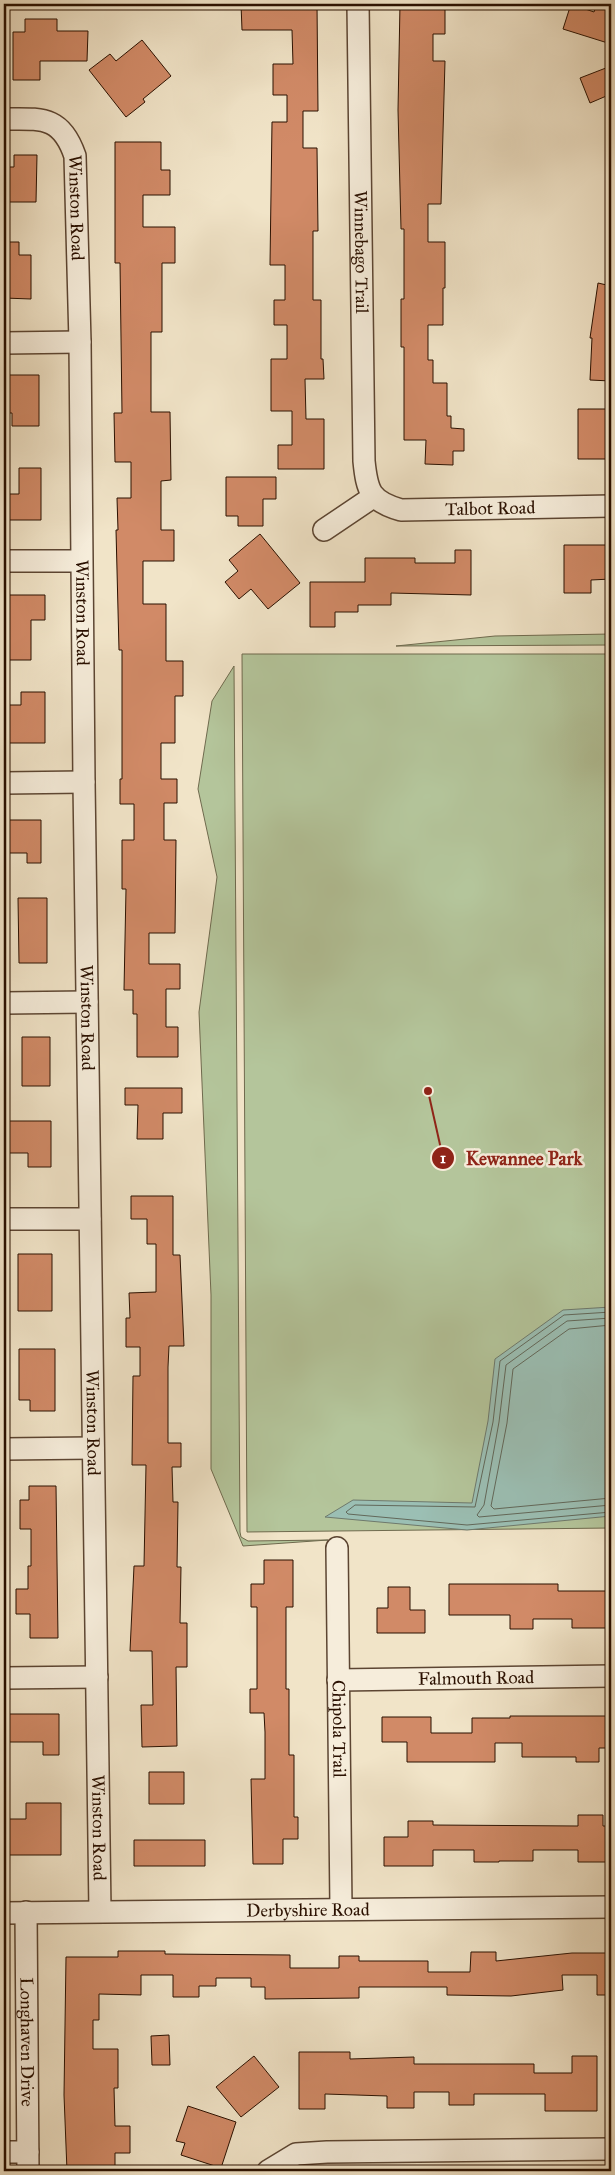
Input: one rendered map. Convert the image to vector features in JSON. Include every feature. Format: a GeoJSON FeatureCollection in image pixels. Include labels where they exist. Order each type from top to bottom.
{"type":"FeatureCollection","features":[{"type":"Feature","properties":{"kind":"street","name":"Winnebago Trail"},"geometry":{"type":"LineString","coordinates":[[358,4],[364,461],[366,482],[373,497]]}},
{"type":"Feature","properties":{"kind":"street","name":"Winston Road"},"geometry":{"type":"LineString","coordinates":[[4,119],[33,119],[48,122],[62,129],[70,141],[74,156],[80,342],[81,561],[100,1911]]}},
{"type":"Feature","properties":{"kind":"street"},"geometry":{"type":"LineString","coordinates":[[4,342],[80,342]]}},
{"type":"Feature","properties":{"kind":"street","name":"Talbot Road"},"geometry":{"type":"LineString","coordinates":[[373,497],[383,504],[400,510],[611,506]]}},
{"type":"Feature","properties":{"kind":"street"},"geometry":{"type":"LineString","coordinates":[[324,530],[373,497]]}},
{"type":"Feature","properties":{"kind":"street"},"geometry":{"type":"LineString","coordinates":[[4,561],[81,561]]}},
{"type":"Feature","properties":{"kind":"street"},"geometry":{"type":"LineString","coordinates":[[4,783],[84,782]]}},
{"type":"Feature","properties":{"kind":"street"},"geometry":{"type":"LineString","coordinates":[[4,1003],[87,1002]]}},
{"type":"Feature","properties":{"kind":"street"},"geometry":{"type":"LineString","coordinates":[[4,1219],[90,1219]]}},
{"type":"Feature","properties":{"kind":"street"},"geometry":{"type":"LineString","coordinates":[[4,1449],[93,1448]]}},
{"type":"Feature","properties":{"kind":"street","name":"Chipola Trail"},"geometry":{"type":"LineString","coordinates":[[337,1548],[341,1910]]}},
{"type":"Feature","properties":{"kind":"street","name":"Falmouth Road"},"geometry":{"type":"LineString","coordinates":[[338,1680],[611,1676]]}},
{"type":"Feature","properties":{"kind":"street"},"geometry":{"type":"LineString","coordinates":[[4,1678],[97,1677]]}},
{"type":"Feature","properties":{"kind":"street","name":"Derbyshire Road"},"geometry":{"type":"LineString","coordinates":[[4,1912],[611,1907]]}},
{"type":"Feature","properties":{"kind":"street","name":"Longhaven Drive"},"geometry":{"type":"LineString","coordinates":[[26,1912],[28,2162]]}},
{"type":"Feature","properties":{"kind":"street"},"geometry":{"type":"LineString","coordinates":[[268,2171],[296,2154],[611,2149]]}},
{"type":"Feature","properties":{"kind":"street"},"geometry":{"type":"LineString","coordinates":[[4,2152],[28,2162]]}},
{"type":"Feature","properties":{"kind":"green space"},"geometry":{"type":"Polygon","coordinates":[[[611,634],[611,645],[396,646],[495,636],[611,634]]]}},
{"type":"Feature","properties":{"kind":"green space"},"geometry":{"type":"Polygon","coordinates":[[[242,654],[611,654],[611,1528],[247,1532],[242,654]]]}},
{"type":"Feature","properties":{"kind":"green space"},"geometry":{"type":"Polygon","coordinates":[[[234,666],[240,1532],[241,1537],[248,1541],[328,1540],[243,1546],[211,1469],[211,1295],[199,1012],[217,877],[198,789],[212,701],[234,666]]]}},
{"type":"Feature","properties":{"kind":"water"},"geometry":{"type":"Polygon","coordinates":[[[611,1307],[611,1516],[467,1530],[325,1517],[353,1500],[472,1503],[488,1421],[495,1359],[563,1310],[611,1307]]]}},
{"type":"Feature","properties":{"kind":"building"},"geometry":{"type":"Polygon","coordinates":[[[241,4],[317,4],[318,111],[303,111],[303,148],[317,148],[318,231],[313,231],[313,300],[321,300],[321,359],[323,359],[324,379],[305,379],[306,419],[324,419],[324,469],[278,469],[278,445],[292,445],[292,411],[271,411],[271,359],[287,359],[287,325],[274,325],[274,300],[285,300],[285,265],[270,265],[272,122],[287,122],[287,95],[273,95],[273,64],[293,64],[292,30],[242,30],[241,4]]]}},
{"type":"Feature","properties":{"kind":"building"},"geometry":{"type":"Polygon","coordinates":[[[400,4],[445,4],[445,34],[433,34],[433,61],[445,61],[441,204],[428,204],[428,242],[445,242],[445,288],[443,288],[443,325],[428,325],[428,360],[433,360],[433,383],[447,383],[447,416],[451,416],[451,428],[464,429],[464,451],[453,451],[453,465],[425,464],[426,440],[404,440],[404,347],[401,347],[401,299],[404,299],[404,229],[401,229],[398,110],[400,4]]]}},
{"type":"Feature","properties":{"kind":"building"},"geometry":{"type":"Polygon","coordinates":[[[571,4],[594,12],[597,4],[611,4],[611,44],[563,29],[571,4]]]}},
{"type":"Feature","properties":{"kind":"building"},"geometry":{"type":"Polygon","coordinates":[[[25,19],[57,19],[57,31],[88,31],[87,61],[40,61],[40,80],[13,80],[13,32],[25,32],[25,19]]]}},
{"type":"Feature","properties":{"kind":"building"},"geometry":{"type":"Polygon","coordinates":[[[142,40],[171,76],[143,99],[145,102],[126,117],[89,70],[110,54],[116,61],[142,40]]]}},
{"type":"Feature","properties":{"kind":"building"},"geometry":{"type":"Polygon","coordinates":[[[611,66],[611,94],[590,103],[580,78],[611,66]]]}},
{"type":"Feature","properties":{"kind":"building"},"geometry":{"type":"Polygon","coordinates":[[[115,142],[161,142],[161,170],[170,170],[170,195],[143,195],[143,227],[175,227],[175,263],[162,263],[162,332],[151,332],[151,412],[170,412],[171,480],[161,481],[161,530],[174,530],[174,561],[143,561],[143,604],[166,604],[166,661],[183,661],[183,696],[175,696],[175,743],[161,743],[161,779],[177,779],[177,803],[164,803],[164,840],[176,840],[175,933],[149,933],[149,964],[180,964],[180,989],[166,989],[166,1027],[178,1027],[178,1057],[137,1057],[137,1014],[133,1014],[133,990],[124,990],[126,889],[122,889],[122,840],[134,840],[134,804],[120,804],[120,779],[122,779],[122,650],[119,650],[116,530],[118,530],[117,498],[131,498],[131,462],[115,462],[114,413],[122,413],[120,263],[115,263],[115,142]]]}},
{"type":"Feature","properties":{"kind":"building"},"geometry":{"type":"Polygon","coordinates":[[[14,155],[37,155],[36,202],[4,202],[4,167],[14,167],[14,155]]]}},
{"type":"Feature","properties":{"kind":"building"},"geometry":{"type":"Polygon","coordinates":[[[4,242],[19,242],[19,255],[31,255],[31,299],[4,298],[4,242]]]}},
{"type":"Feature","properties":{"kind":"building"},"geometry":{"type":"Polygon","coordinates":[[[598,283],[611,286],[611,381],[590,380],[592,338],[590,338],[598,283]]]}},
{"type":"Feature","properties":{"kind":"building"},"geometry":{"type":"Polygon","coordinates":[[[4,375],[39,375],[39,426],[12,426],[12,413],[4,413],[4,375]]]}},
{"type":"Feature","properties":{"kind":"building"},"geometry":{"type":"Polygon","coordinates":[[[578,409],[611,409],[611,459],[578,459],[578,409]]]}},
{"type":"Feature","properties":{"kind":"building"},"geometry":{"type":"Polygon","coordinates":[[[19,468],[41,468],[41,520],[4,520],[4,494],[19,494],[19,468]]]}},
{"type":"Feature","properties":{"kind":"building"},"geometry":{"type":"Polygon","coordinates":[[[226,477],[276,477],[276,499],[263,499],[263,526],[238,526],[238,516],[226,516],[226,477]]]}},
{"type":"Feature","properties":{"kind":"building"},"geometry":{"type":"Polygon","coordinates":[[[260,534],[300,583],[268,609],[251,589],[239,599],[225,582],[238,571],[229,560],[260,534]]]}},
{"type":"Feature","properties":{"kind":"building"},"geometry":{"type":"Polygon","coordinates":[[[564,545],[611,545],[611,579],[591,580],[591,593],[564,593],[564,545]]]}},
{"type":"Feature","properties":{"kind":"building"},"geometry":{"type":"Polygon","coordinates":[[[455,550],[471,550],[471,595],[391,593],[391,605],[358,605],[358,612],[335,612],[335,627],[310,627],[310,582],[365,582],[365,558],[415,558],[415,563],[455,563],[455,550]]]}},
{"type":"Feature","properties":{"kind":"building"},"geometry":{"type":"Polygon","coordinates":[[[4,595],[45,595],[45,620],[31,620],[31,660],[4,660],[4,595]]]}},
{"type":"Feature","properties":{"kind":"building"},"geometry":{"type":"Polygon","coordinates":[[[21,692],[45,692],[45,743],[4,743],[4,705],[21,705],[21,692]]]}},
{"type":"Feature","properties":{"kind":"building"},"geometry":{"type":"Polygon","coordinates":[[[4,820],[41,820],[41,863],[27,863],[27,853],[4,853],[4,820]]]}},
{"type":"Feature","properties":{"kind":"building"},"geometry":{"type":"Polygon","coordinates":[[[18,898],[47,898],[47,963],[19,963],[18,898]]]}},
{"type":"Feature","properties":{"kind":"building"},"geometry":{"type":"Polygon","coordinates":[[[22,1037],[50,1037],[50,1086],[22,1086],[22,1037]]]}},
{"type":"Feature","properties":{"kind":"building"},"geometry":{"type":"Polygon","coordinates":[[[125,1088],[182,1088],[182,1113],[163,1113],[163,1139],[137,1139],[138,1105],[125,1105],[125,1088]]]}},
{"type":"Feature","properties":{"kind":"building"},"geometry":{"type":"Polygon","coordinates":[[[4,1121],[51,1121],[51,1167],[28,1167],[28,1153],[4,1153],[4,1121]]]}},
{"type":"Feature","properties":{"kind":"building"},"geometry":{"type":"Polygon","coordinates":[[[131,1196],[173,1196],[173,1255],[180,1255],[184,1346],[169,1346],[168,1367],[168,1443],[181,1443],[181,1467],[172,1467],[173,1502],[178,1502],[177,1567],[181,1567],[180,1623],[187,1623],[187,1667],[176,1667],[177,1746],[142,1747],[141,1705],[153,1705],[152,1651],[130,1651],[134,1566],[144,1566],[146,1465],[132,1465],[133,1376],[140,1376],[140,1347],[126,1347],[126,1318],[130,1318],[129,1293],[156,1292],[156,1244],[147,1244],[147,1219],[131,1219],[131,1196]]]}},
{"type":"Feature","properties":{"kind":"building"},"geometry":{"type":"Polygon","coordinates":[[[18,1254],[52,1254],[52,1311],[18,1311],[18,1254]]]}},
{"type":"Feature","properties":{"kind":"building"},"geometry":{"type":"Polygon","coordinates":[[[19,1349],[55,1349],[55,1411],[30,1411],[30,1400],[19,1400],[19,1349]]]}},
{"type":"Feature","properties":{"kind":"building"},"geometry":{"type":"Polygon","coordinates":[[[29,1486],[56,1486],[58,1638],[30,1638],[30,1614],[16,1614],[16,1589],[28,1589],[28,1566],[31,1566],[31,1529],[20,1529],[20,1500],[29,1500],[29,1486]]]}},
{"type":"Feature","properties":{"kind":"building"},"geometry":{"type":"Polygon","coordinates":[[[264,1560],[293,1560],[293,1607],[286,1607],[286,1689],[289,1689],[289,1755],[294,1755],[294,1817],[298,1817],[298,1839],[283,1839],[283,1864],[253,1864],[251,1779],[265,1779],[265,1732],[264,1713],[250,1713],[250,1689],[257,1689],[257,1607],[251,1607],[251,1584],[264,1584],[264,1560]]]}},
{"type":"Feature","properties":{"kind":"building"},"geometry":{"type":"Polygon","coordinates":[[[449,1584],[558,1584],[558,1591],[611,1591],[611,1628],[572,1628],[572,1619],[533,1619],[533,1629],[510,1629],[510,1615],[449,1615],[449,1584]]]}},
{"type":"Feature","properties":{"kind":"building"},"geometry":{"type":"Polygon","coordinates":[[[388,1587],[410,1587],[410,1610],[425,1610],[425,1633],[377,1633],[377,1608],[388,1608],[388,1587]]]}},
{"type":"Feature","properties":{"kind":"building"},"geometry":{"type":"Polygon","coordinates":[[[4,1714],[59,1714],[59,1755],[43,1755],[43,1742],[4,1742],[4,1714]]]}},
{"type":"Feature","properties":{"kind":"building"},"geometry":{"type":"Polygon","coordinates":[[[510,1716],[611,1716],[611,1748],[599,1748],[599,1762],[576,1762],[576,1757],[522,1757],[522,1743],[495,1743],[495,1762],[407,1762],[407,1742],[382,1742],[382,1717],[431,1717],[431,1733],[472,1733],[472,1718],[510,1718],[510,1716]]]}},
{"type":"Feature","properties":{"kind":"building"},"geometry":{"type":"Polygon","coordinates":[[[149,1772],[184,1772],[184,1804],[149,1804],[149,1772]]]}},
{"type":"Feature","properties":{"kind":"building"},"geometry":{"type":"Polygon","coordinates":[[[26,1803],[61,1803],[61,1855],[4,1855],[4,1819],[26,1819],[26,1803]]]}},
{"type":"Feature","properties":{"kind":"building"},"geometry":{"type":"Polygon","coordinates":[[[578,1815],[603,1815],[603,1826],[611,1826],[611,1862],[578,1862],[578,1850],[533,1850],[533,1861],[474,1862],[474,1850],[433,1850],[433,1866],[384,1866],[384,1837],[408,1837],[408,1821],[433,1821],[433,1825],[578,1826],[578,1815]]]}},
{"type":"Feature","properties":{"kind":"building"},"geometry":{"type":"Polygon","coordinates":[[[134,1840],[205,1840],[205,1866],[134,1866],[134,1840]]]}},
{"type":"Feature","properties":{"kind":"building"},"geometry":{"type":"Polygon","coordinates":[[[118,1951],[165,1951],[165,1954],[290,1955],[290,1968],[339,1968],[339,1956],[359,1956],[359,1961],[428,1961],[428,1972],[470,1972],[471,1952],[496,1952],[496,1961],[572,1953],[611,1953],[611,1995],[597,1995],[597,1975],[562,1975],[563,1990],[511,1996],[447,1995],[447,1987],[359,1987],[359,1998],[265,1999],[265,1987],[251,1987],[251,1978],[216,1978],[216,1986],[199,1986],[199,1997],[173,1997],[173,1975],[141,1975],[141,1995],[99,1994],[99,2020],[93,2020],[93,2049],[118,2049],[118,2088],[114,2088],[115,2126],[130,2126],[130,2153],[115,2153],[115,2171],[67,2171],[64,2095],[66,1957],[118,1957],[118,1951]]]}},
{"type":"Feature","properties":{"kind":"building"},"geometry":{"type":"Polygon","coordinates":[[[169,2035],[170,2065],[152,2065],[151,2036],[169,2035]]]}},
{"type":"Feature","properties":{"kind":"building"},"geometry":{"type":"Polygon","coordinates":[[[299,2052],[350,2052],[350,2059],[414,2057],[414,2064],[534,2064],[534,2073],[572,2073],[572,2056],[597,2056],[597,2111],[545,2111],[545,2094],[474,2094],[474,2105],[449,2105],[449,2092],[414,2092],[414,2108],[387,2108],[387,2096],[325,2094],[325,2109],[299,2109],[299,2052]]]}},
{"type":"Feature","properties":{"kind":"building"},"geometry":{"type":"Polygon","coordinates":[[[254,2056],[279,2087],[241,2117],[216,2087],[254,2056]]]}},
{"type":"Feature","properties":{"kind":"building"},"geometry":{"type":"Polygon","coordinates":[[[188,2106],[236,2122],[221,2168],[181,2155],[185,2143],[176,2141],[188,2106]]]}},
{"type":"Feature","properties":{"kind":"place","name":"Kewannee Park"},"geometry":{"type":"Point","coordinates":[428,1091]}}]}
